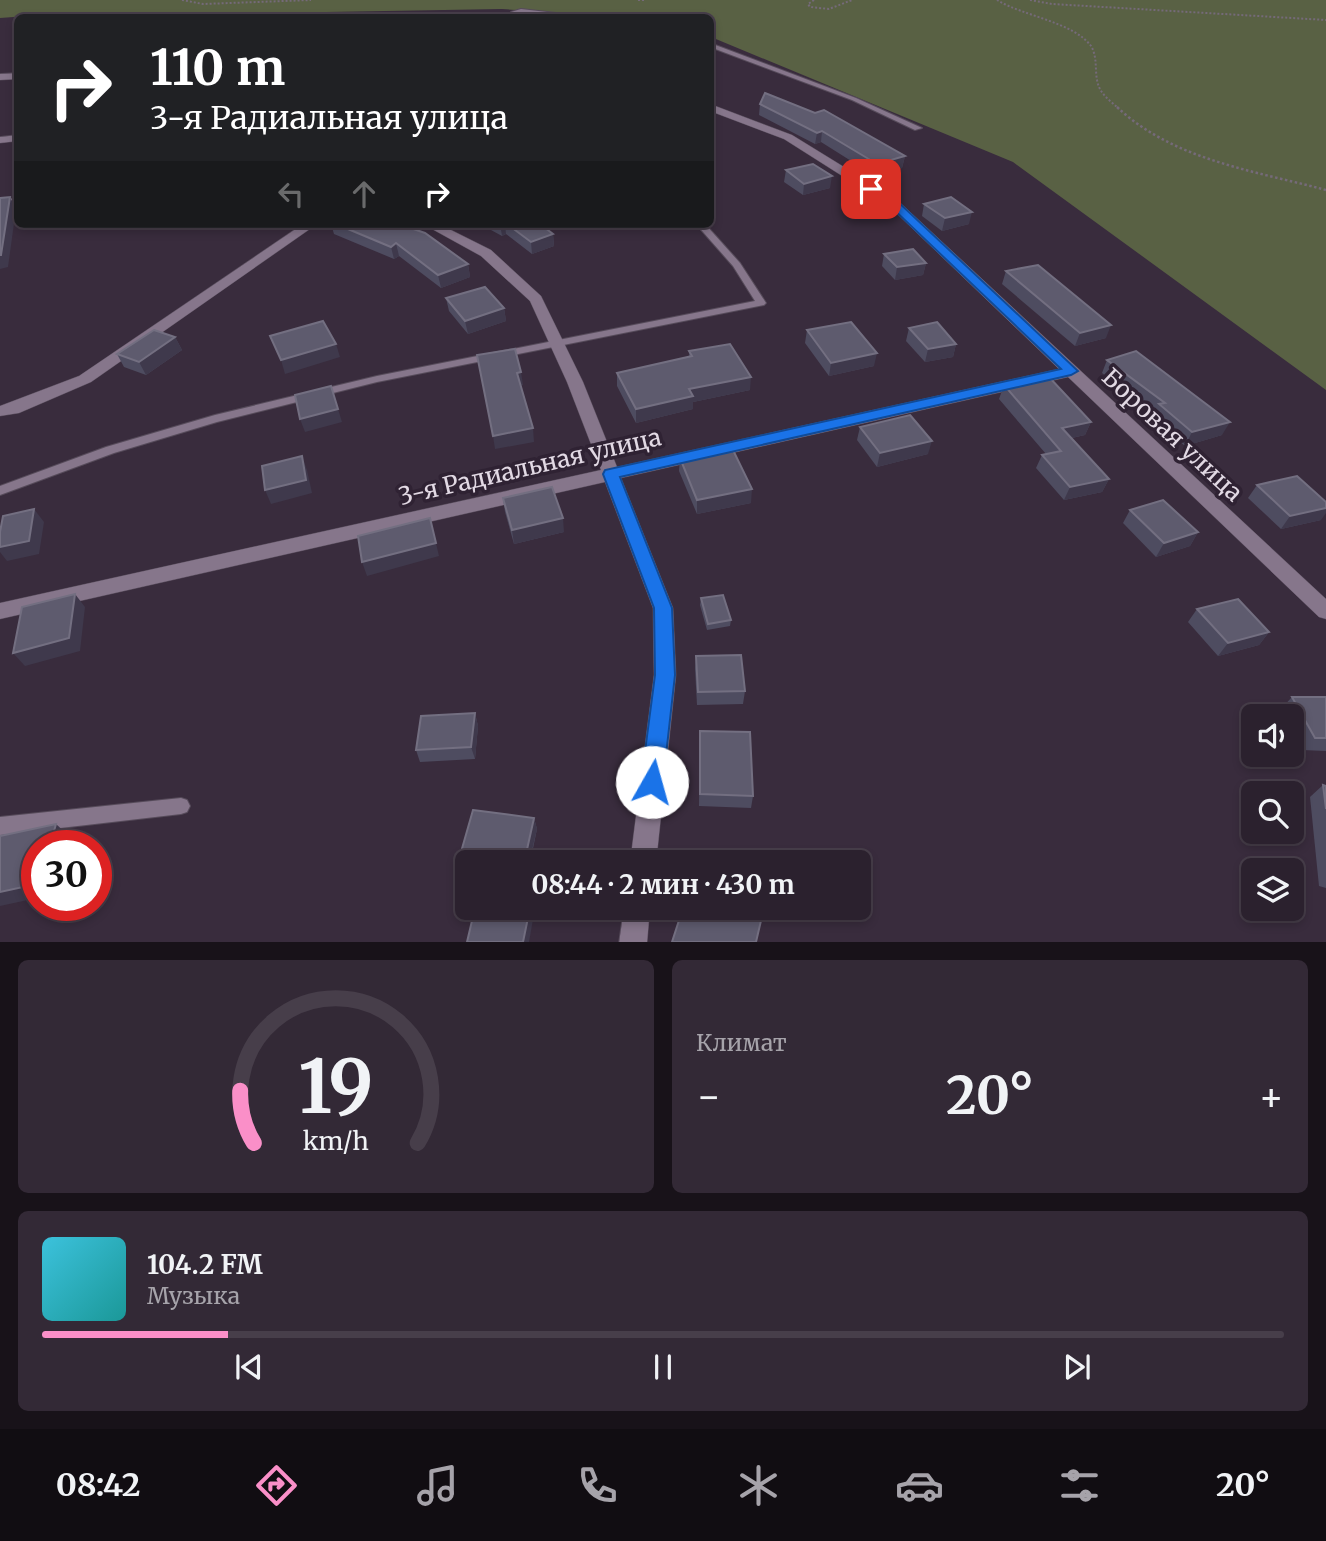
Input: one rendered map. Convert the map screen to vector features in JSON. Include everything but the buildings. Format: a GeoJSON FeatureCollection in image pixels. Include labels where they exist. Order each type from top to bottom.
{"type":"FeatureCollection","features":[{"type":"Feature","properties":{"kind":"street","name":"Боровая улица"},"geometry":{"type":"LineString","coordinates":[[714,109],[788,137],[892,202],[1326,611]]}},
{"type":"Feature","properties":{"kind":"street"},"geometry":{"type":"LineString","coordinates":[[0,411],[85,379],[304,228]]}},
{"type":"Feature","properties":{"kind":"street"},"geometry":{"type":"LineString","coordinates":[[437,228],[486,253],[536,299],[611,474],[663,608],[665,675],[645,850]]}},
{"type":"Feature","properties":{"kind":"street","name":"3-я Радиальная улица"},"geometry":{"type":"LineString","coordinates":[[0,611],[1071,371]]}},
{"type":"Feature","properties":{"kind":"street"},"geometry":{"type":"LineString","coordinates":[[633,942],[636,920]]}},
{"type":"Feature","properties":{"kind":"lane"},"geometry":{"type":"LineString","coordinates":[[512,14],[521,11],[547,14]]}},
{"type":"Feature","properties":{"kind":"lane"},"geometry":{"type":"LineString","coordinates":[[714,46],[854,99],[918,128]]}},
{"type":"Feature","properties":{"kind":"lane"},"geometry":{"type":"LineString","coordinates":[[0,491],[110,450],[215,419],[377,379],[761,303],[737,265],[704,228]]}},
{"type":"Feature","properties":{"kind":"lane"},"geometry":{"type":"LineString","coordinates":[[0,826],[181,806]]}},
{"type":"Feature","properties":{"kind":"path"},"geometry":{"type":"LineString","coordinates":[[182,0],[203,4],[311,0]]}},
{"type":"Feature","properties":{"kind":"path"},"geometry":{"type":"LineString","coordinates":[[638,0],[646,0]]}},
{"type":"Feature","properties":{"kind":"path"},"geometry":{"type":"LineString","coordinates":[[814,0],[808,4],[819,9],[852,0]]}},
{"type":"Feature","properties":{"kind":"path"},"geometry":{"type":"LineString","coordinates":[[998,0],[1016,12],[1060,28],[1088,42],[1093,50],[1095,77],[1100,91],[1140,127],[1208,161],[1326,190]]}},
{"type":"Feature","properties":{"kind":"path"},"geometry":{"type":"LineString","coordinates":[[1030,0],[1065,5],[1326,20]]}},
{"type":"Feature","properties":{"kind":"green space"},"geometry":{"type":"Polygon","coordinates":[[[0,0],[1326,0],[1326,390],[1013,162],[714,38],[714,14],[574,14],[502,9],[14,14],[14,17],[0,18],[0,0]]]}},
{"type":"Feature","properties":{"kind":"route"},"geometry":{"type":"LineString","coordinates":[[652,782],[665,675],[663,608],[611,474],[1071,371],[892,202],[871,189]]}}]}
